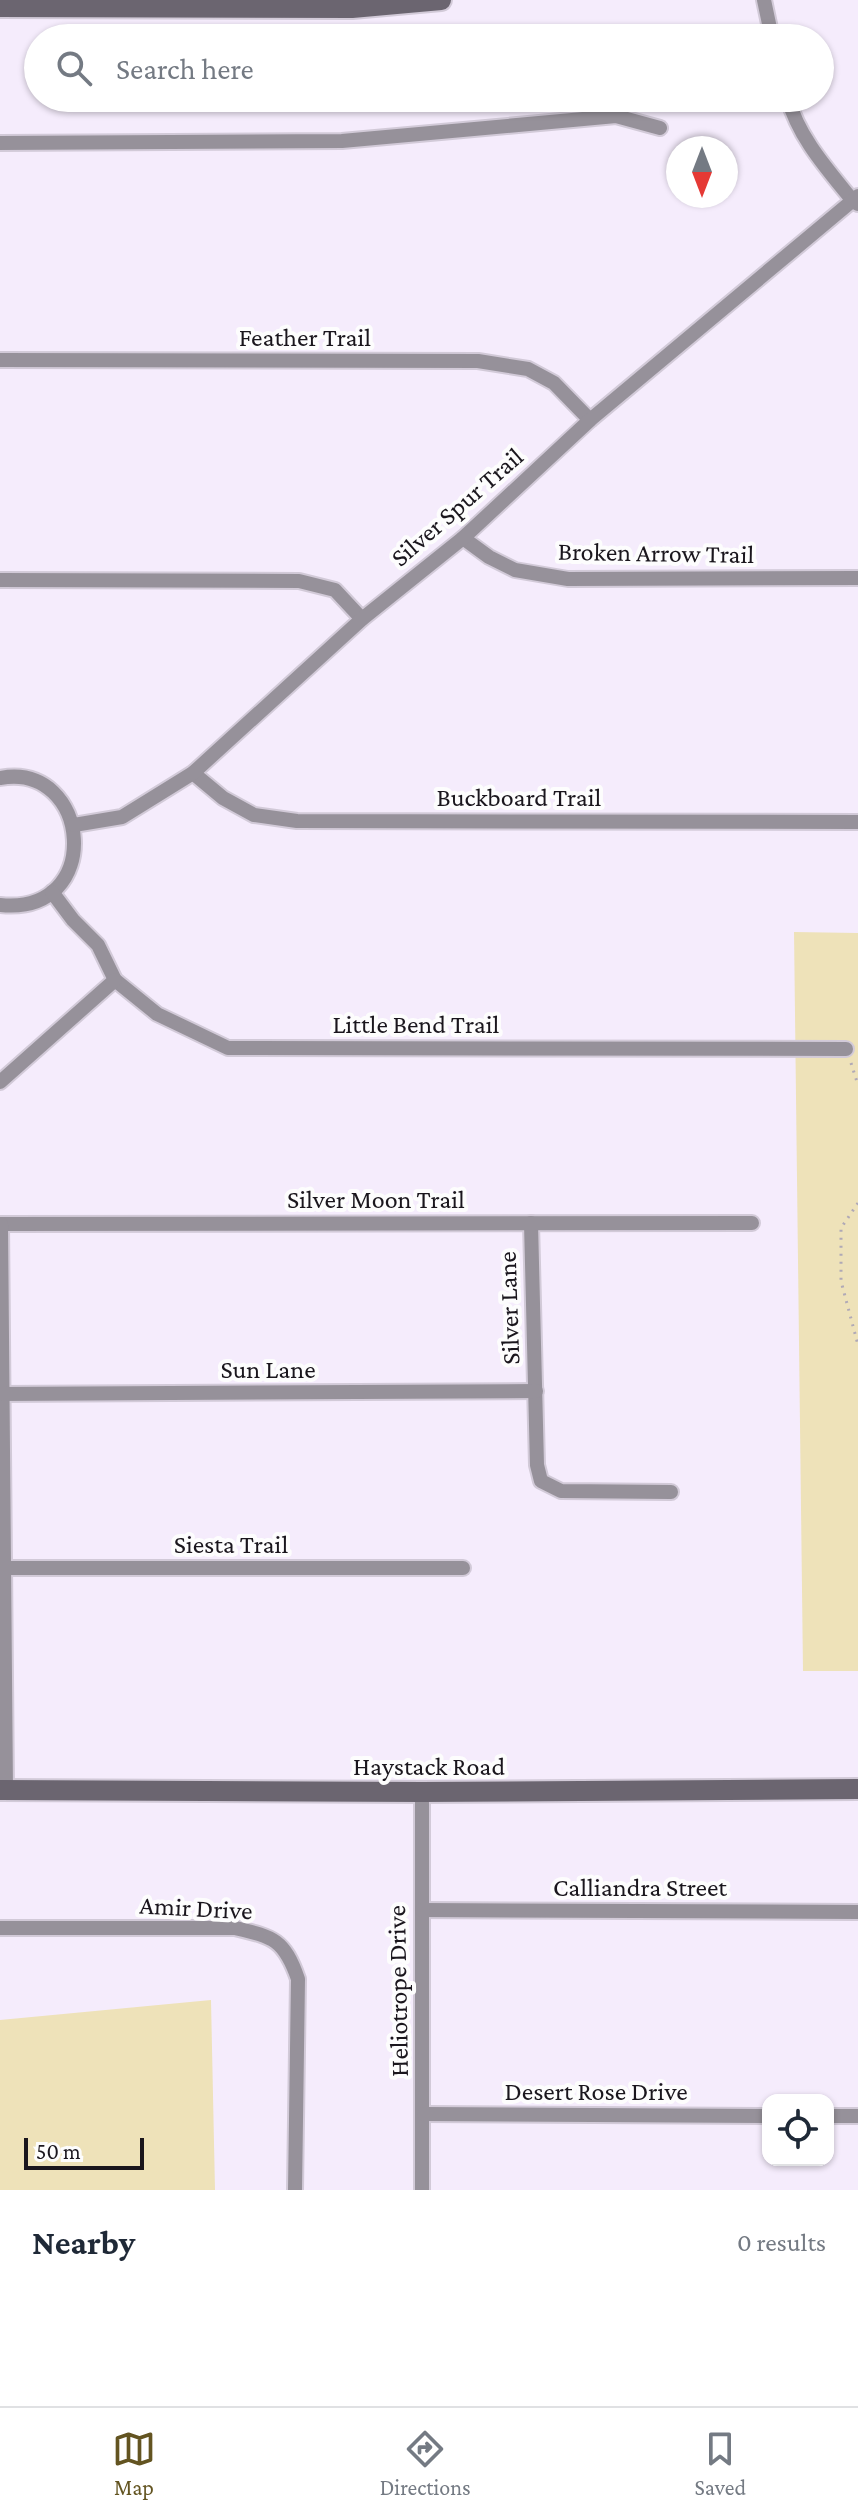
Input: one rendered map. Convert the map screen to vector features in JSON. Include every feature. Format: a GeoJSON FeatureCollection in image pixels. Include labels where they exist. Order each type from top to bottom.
{"type":"FeatureCollection","features":[{"type":"Feature","properties":{"kind":"street"},"geometry":{"type":"LineString","coordinates":[[0,7],[352,8],[441,0]]}},
{"type":"Feature","properties":{"kind":"street"},"geometry":{"type":"LineString","coordinates":[[764,0],[769,24]]}},
{"type":"Feature","properties":{"kind":"street"},"geometry":{"type":"LineString","coordinates":[[793,112],[818,157],[856,200]]}},
{"type":"Feature","properties":{"kind":"street"},"geometry":{"type":"LineString","coordinates":[[0,143],[342,141],[616,116],[660,128]]}},
{"type":"Feature","properties":{"kind":"street","name":"Silver Spur Trail"},"geometry":{"type":"LineString","coordinates":[[74,825],[122,817],[193,773],[362,619],[463,538],[590,420],[856,200]]}},
{"type":"Feature","properties":{"kind":"street","name":"Feather Trail"},"geometry":{"type":"LineString","coordinates":[[0,360],[478,361],[528,369],[554,383],[590,420]]}},
{"type":"Feature","properties":{"kind":"street","name":"Broken Arrow Trail"},"geometry":{"type":"LineString","coordinates":[[463,538],[489,557],[515,570],[568,579],[858,578]]}},
{"type":"Feature","properties":{"kind":"street"},"geometry":{"type":"LineString","coordinates":[[0,580],[299,581],[335,590],[362,619]]}},
{"type":"Feature","properties":{"kind":"street","name":"Buckboard Trail"},"geometry":{"type":"LineString","coordinates":[[193,773],[223,798],[254,815],[297,821],[858,822]]}},
{"type":"Feature","properties":{"kind":"street"},"geometry":{"type":"LineString","coordinates":[[0,778],[11,776],[39,783],[61,800],[74,825],[75,850],[68,874],[52,892],[20,907],[0,905]]}},
{"type":"Feature","properties":{"kind":"street","name":"Little Bend Trail"},"geometry":{"type":"LineString","coordinates":[[52,892],[73,920],[98,945],[115,980],[157,1014],[228,1048],[846,1049]]}},
{"type":"Feature","properties":{"kind":"street"},"geometry":{"type":"LineString","coordinates":[[0,1082],[115,980]]}},
{"type":"Feature","properties":{"kind":"street","name":"Silver Lane"},"geometry":{"type":"LineString","coordinates":[[531,1223],[537,1465],[541,1481],[561,1491],[671,1492]]}},
{"type":"Feature","properties":{"kind":"street","name":"Silver Moon Trail"},"geometry":{"type":"LineString","coordinates":[[0,1224],[752,1223]]}},
{"type":"Feature","properties":{"kind":"street"},"geometry":{"type":"LineString","coordinates":[[0,1224],[3,1790]]}},
{"type":"Feature","properties":{"kind":"street","name":"Sun Lane"},"geometry":{"type":"LineString","coordinates":[[1,1394],[536,1391]]}},
{"type":"Feature","properties":{"kind":"street","name":"Siesta Trail"},"geometry":{"type":"LineString","coordinates":[[3,1568],[463,1568]]}},
{"type":"Feature","properties":{"kind":"street","name":"Haystack Road"},"geometry":{"type":"LineString","coordinates":[[3,1790],[422,1792],[858,1789]]}},
{"type":"Feature","properties":{"kind":"street","name":"Heliotrope Drive"},"geometry":{"type":"LineString","coordinates":[[422,1792],[422,2190]]}},
{"type":"Feature","properties":{"kind":"street","name":"Calliandra Street"},"geometry":{"type":"LineString","coordinates":[[422,1910],[858,1912]]}},
{"type":"Feature","properties":{"kind":"street","name":"Amir Drive"},"geometry":{"type":"LineString","coordinates":[[0,1928],[235,1928],[269,1936],[290,1955],[298,1979],[295,2190]]}},
{"type":"Feature","properties":{"kind":"street","name":"Desert Rose Drive"},"geometry":{"type":"LineString","coordinates":[[424,2114],[762,2116]]}},
{"type":"Feature","properties":{"kind":"street"},"geometry":{"type":"LineString","coordinates":[[834,2116],[858,2116]]}},
{"type":"Feature","properties":{"kind":"path"},"geometry":{"type":"LineString","coordinates":[[846,1049],[858,1085]]}},
{"type":"Feature","properties":{"kind":"path"},"geometry":{"type":"LineString","coordinates":[[858,1203],[841,1228],[841,1281],[858,1345]]}},
{"type":"Feature","properties":{"kind":"shaded area"},"geometry":{"type":"Polygon","coordinates":[[[794,932],[858,933],[858,1671],[803,1671],[794,932]]]}},
{"type":"Feature","properties":{"kind":"shaded area"},"geometry":{"type":"Polygon","coordinates":[[[211,2000],[215,2190],[0,2190],[0,2020],[211,2000]]]}}]}
